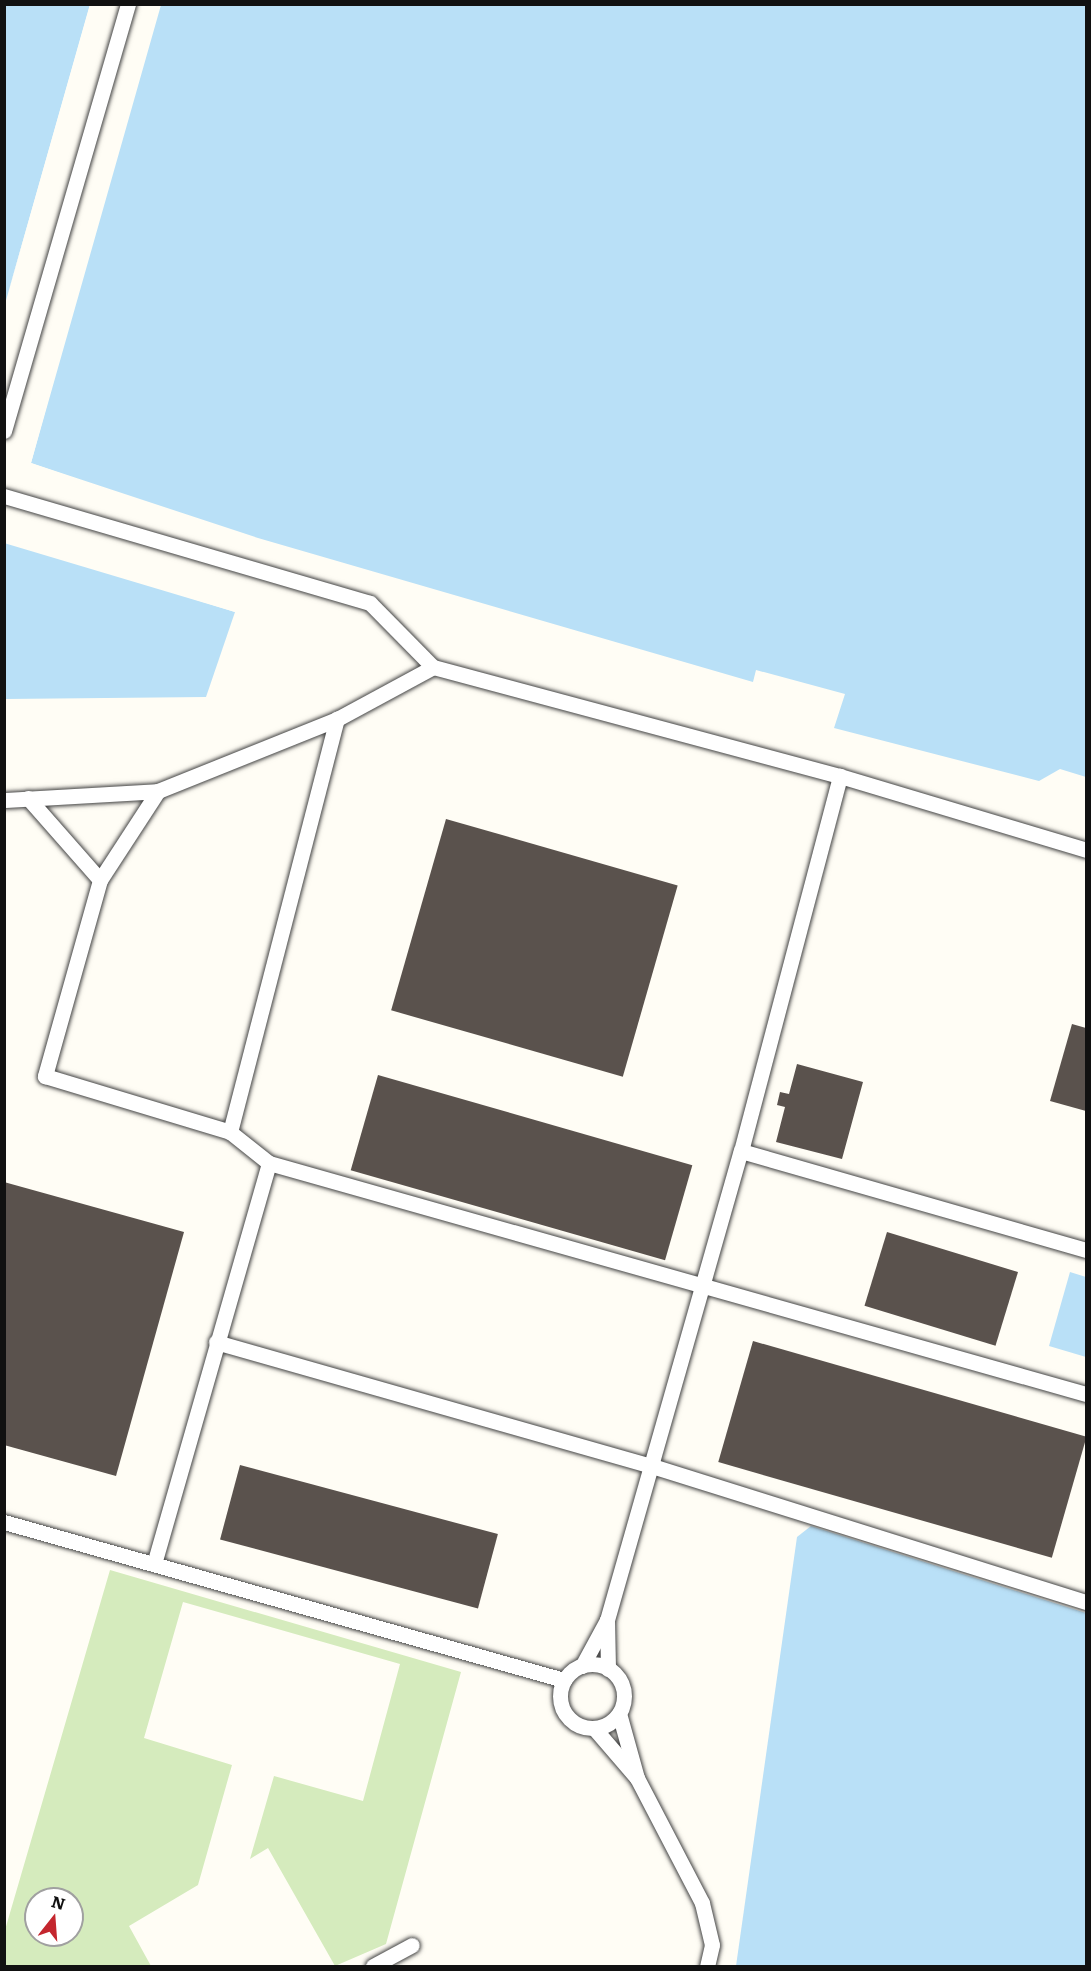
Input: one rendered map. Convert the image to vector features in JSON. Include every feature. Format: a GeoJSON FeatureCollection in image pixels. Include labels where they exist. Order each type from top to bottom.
{"type":"FeatureCollection","features":[{"type":"Feature","properties":{"kind":"lane"},"geometry":{"type":"LineString","coordinates":[[4,431],[128,4]]}},
{"type":"Feature","properties":{"kind":"lane"},"geometry":{"type":"LineString","coordinates":[[4,496],[370,603],[433,667],[840,776],[1086,850]]}},
{"type":"Feature","properties":{"kind":"lane"},"geometry":{"type":"LineString","coordinates":[[4,800],[158,790],[337,718],[433,667]]}},
{"type":"Feature","properties":{"kind":"lane"},"geometry":{"type":"LineString","coordinates":[[230,1132],[337,718]]}},
{"type":"Feature","properties":{"kind":"lane"},"geometry":{"type":"LineString","coordinates":[[637,1778],[594,1728],[574,1723],[562,1708],[564,1680],[582,1666],[607,1620],[652,1466],[700,1285],[741,1151],[840,776]]}},
{"type":"Feature","properties":{"kind":"lane"},"geometry":{"type":"LineString","coordinates":[[158,790],[100,880],[45,1076],[230,1132],[269,1163],[1086,1394]]}},
{"type":"Feature","properties":{"kind":"lane"},"geometry":{"type":"LineString","coordinates":[[28,798],[100,880]]}},
{"type":"Feature","properties":{"kind":"lane"},"geometry":{"type":"LineString","coordinates":[[741,1151],[1086,1250]]}},
{"type":"Feature","properties":{"kind":"lane"},"geometry":{"type":"LineString","coordinates":[[154,1564],[269,1163]]}},
{"type":"Feature","properties":{"kind":"lane"},"geometry":{"type":"LineString","coordinates":[[216,1342],[652,1466],[1086,1602]]}},
{"type":"Feature","properties":{"kind":"lane"},"geometry":{"type":"LineString","coordinates":[[4,1522],[564,1680]]}},
{"type":"Feature","properties":{"kind":"lane"},"geometry":{"type":"LineString","coordinates":[[607,1620],[608,1669],[621,1684],[619,1713],[637,1778],[702,1903],[712,1945],[707,1966]]}},
{"type":"Feature","properties":{"kind":"lane"},"geometry":{"type":"LineString","coordinates":[[582,1666],[608,1669]]}},
{"type":"Feature","properties":{"kind":"lane"},"geometry":{"type":"LineString","coordinates":[[594,1728],[619,1713]]}},
{"type":"Feature","properties":{"kind":"lane"},"geometry":{"type":"LineString","coordinates":[[373,1966],[412,1945]]}},
{"type":"Feature","properties":{"kind":"green space"},"geometry":{"type":"Polygon","coordinates":[[[110,1570],[461,1672],[386,1944],[335,1966],[268,1848],[250,1859],[274,1776],[363,1801],[400,1664],[183,1602],[144,1738],[232,1765],[198,1885],[129,1926],[151,1966],[5,1966],[5,1930],[110,1570]]]}},
{"type":"Feature","properties":{"kind":"water"},"geometry":{"type":"Polygon","coordinates":[[[4,5],[90,5],[5,304],[4,5]]]}},
{"type":"Feature","properties":{"kind":"water"},"geometry":{"type":"Polygon","coordinates":[[[161,5],[1086,5],[1086,777],[1060,769],[1039,781],[834,728],[845,694],[756,670],[753,682],[258,538],[31,463],[161,5]]]}},
{"type":"Feature","properties":{"kind":"water"},"geometry":{"type":"Polygon","coordinates":[[[4,543],[235,612],[206,697],[5,699],[4,543]]]}},
{"type":"Feature","properties":{"kind":"water"},"geometry":{"type":"Polygon","coordinates":[[[1070,1272],[1086,1277],[1086,1357],[1049,1346],[1070,1272]]]}},
{"type":"Feature","properties":{"kind":"water"},"geometry":{"type":"Polygon","coordinates":[[[811,1526],[1086,1613],[1086,1966],[736,1966],[797,1537],[811,1526]]]}},
{"type":"Feature","properties":{"kind":"pier"},"geometry":{"type":"Polygon","coordinates":[[[90,4],[93,5],[8,294],[90,4]]]}},
{"type":"Feature","properties":{"kind":"pier"},"geometry":{"type":"Polygon","coordinates":[[[157,4],[31,463],[257,541],[28,464],[157,4]]]}},
{"type":"Feature","properties":{"kind":"pier"},"geometry":{"type":"Polygon","coordinates":[[[5,540],[236,609],[235,612],[5,540]]]}},
{"type":"Feature","properties":{"kind":"building"},"geometry":{"type":"Polygon","coordinates":[[[446,819],[678,885],[623,1077],[391,1010],[446,819]]]}},
{"type":"Feature","properties":{"kind":"building"},"geometry":{"type":"Polygon","coordinates":[[[1072,1024],[1086,1028],[1086,1111],[1050,1101],[1072,1024]]]}},
{"type":"Feature","properties":{"kind":"building"},"geometry":{"type":"Polygon","coordinates":[[[797,1064],[863,1082],[842,1159],[776,1142],[785,1107],[777,1105],[780,1092],[789,1094],[797,1064]]]}},
{"type":"Feature","properties":{"kind":"building"},"geometry":{"type":"Polygon","coordinates":[[[378,1075],[692,1165],[665,1260],[351,1170],[378,1075]]]}},
{"type":"Feature","properties":{"kind":"building"},"geometry":{"type":"Polygon","coordinates":[[[4,1182],[184,1232],[116,1476],[4,1445],[4,1182]]]}},
{"type":"Feature","properties":{"kind":"building"},"geometry":{"type":"Polygon","coordinates":[[[887,1232],[1018,1272],[996,1346],[864,1306],[887,1232]]]}},
{"type":"Feature","properties":{"kind":"building"},"geometry":{"type":"Polygon","coordinates":[[[753,1341],[1086,1436],[1052,1558],[718,1462],[753,1341]]]}},
{"type":"Feature","properties":{"kind":"building"},"geometry":{"type":"Polygon","coordinates":[[[240,1465],[498,1534],[478,1608],[220,1539],[240,1465]]]}}]}
